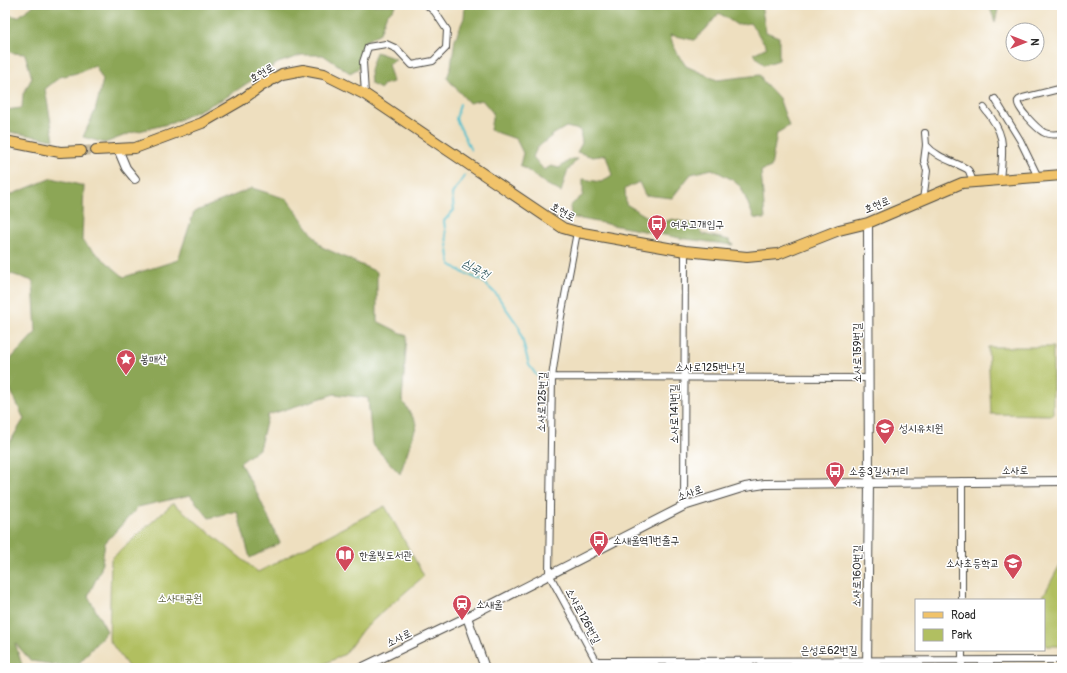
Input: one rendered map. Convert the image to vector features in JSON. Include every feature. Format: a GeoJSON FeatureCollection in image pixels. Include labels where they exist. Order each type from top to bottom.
{"type":"FeatureCollection","features":[{"type":"Feature","properties":{"kind":"main road","name":"호현로"},"geometry":{"type":"LineString","coordinates":[[96,150],[135,148],[202,123],[282,74],[303,70],[324,74],[365,94],[563,228],[577,232],[685,251],[746,257],[778,254],[839,230],[868,222],[962,183],[1062,175]]}},
{"type":"Feature","properties":{"kind":"main road"},"geometry":{"type":"LineString","coordinates":[[5,141],[60,152],[81,151]]}},
{"type":"Feature","properties":{"kind":"street"},"geometry":{"type":"LineString","coordinates":[[365,94],[363,62],[368,47],[386,44],[397,49],[412,65],[433,61],[446,48],[447,30],[435,12],[428,5]]}},
{"type":"Feature","properties":{"kind":"street"},"geometry":{"type":"LineString","coordinates":[[1060,90],[1023,98],[1019,100],[1018,105],[1025,115],[1044,133],[1050,135],[1062,134]]}},
{"type":"Feature","properties":{"kind":"street"},"geometry":{"type":"LineString","coordinates":[[995,99],[1020,140],[1038,177]]}},
{"type":"Feature","properties":{"kind":"street"},"geometry":{"type":"LineString","coordinates":[[984,108],[994,120],[1000,131],[1002,139],[1000,180]]}},
{"type":"Feature","properties":{"kind":"street"},"geometry":{"type":"LineString","coordinates":[[923,200],[927,171],[924,157],[926,145],[925,133]]}},
{"type":"Feature","properties":{"kind":"street"},"geometry":{"type":"LineString","coordinates":[[926,145],[934,153],[970,171],[973,182]]}},
{"type":"Feature","properties":{"kind":"street"},"geometry":{"type":"LineString","coordinates":[[118,149],[126,168],[135,179]]}},
{"type":"Feature","properties":{"kind":"street","name":"소사로159번길"},"geometry":{"type":"LineString","coordinates":[[868,222],[869,483]]}},
{"type":"Feature","properties":{"kind":"street","name":"소사로125번길"},"geometry":{"type":"LineString","coordinates":[[549,574],[552,377],[560,322],[577,232]]}},
{"type":"Feature","properties":{"kind":"street","name":"소사로141번길"},"geometry":{"type":"LineString","coordinates":[[684,506],[685,251]]}},
{"type":"Feature","properties":{"kind":"street","name":"소사로125번나길"},"geometry":{"type":"LineString","coordinates":[[552,377],[869,378]]}},
{"type":"Feature","properties":{"kind":"street"},"geometry":{"type":"LineString","coordinates":[[962,481],[962,599]]}},
{"type":"Feature","properties":{"kind":"street","name":"소사로"},"geometry":{"type":"LineString","coordinates":[[361,668],[467,617],[684,506],[745,487],[765,484],[1062,481]]}},
{"type":"Feature","properties":{"kind":"street","name":"소사로160번길"},"geometry":{"type":"LineString","coordinates":[[867,664],[869,483]]}},
{"type":"Feature","properties":{"kind":"street","name":"소사로126번길"},"geometry":{"type":"LineString","coordinates":[[549,574],[600,668]]}},
{"type":"Feature","properties":{"kind":"street"},"geometry":{"type":"LineString","coordinates":[[467,617],[485,668]]}},
{"type":"Feature","properties":{"kind":"street"},"geometry":{"type":"LineString","coordinates":[[962,651],[962,668]]}},
{"type":"Feature","properties":{"kind":"street","name":"은성로62번길"},"geometry":{"type":"LineString","coordinates":[[596,660],[867,664],[962,660],[1062,660]]}},
{"type":"Feature","properties":{"kind":"green space"},"geometry":{"type":"Polygon","coordinates":[[[34,5],[397,5],[386,16],[380,33],[364,42],[359,68],[350,73],[323,55],[302,55],[278,63],[225,98],[172,123],[131,133],[105,143],[83,137],[95,111],[103,80],[95,65],[81,72],[60,77],[45,89],[54,140],[5,131],[5,110],[22,108],[23,94],[32,78],[25,54],[13,53],[5,48],[5,14],[18,17],[34,5]]]}},
{"type":"Feature","properties":{"kind":"green space"},"geometry":{"type":"Polygon","coordinates":[[[465,5],[761,5],[766,32],[779,37],[779,60],[764,65],[753,54],[767,47],[750,23],[737,25],[719,13],[706,29],[694,40],[670,35],[675,50],[686,66],[717,80],[760,75],[763,81],[779,98],[789,126],[777,133],[771,167],[761,171],[765,219],[754,218],[741,187],[731,179],[712,169],[691,174],[672,198],[645,195],[639,182],[625,189],[626,204],[659,224],[672,219],[695,225],[703,234],[729,240],[733,245],[685,239],[571,217],[570,206],[583,195],[583,179],[601,182],[612,175],[606,155],[593,157],[577,152],[582,143],[580,130],[566,127],[554,134],[537,148],[533,157],[544,170],[551,166],[559,168],[571,159],[577,159],[567,172],[561,192],[546,184],[520,165],[523,153],[516,139],[490,130],[493,113],[482,100],[469,103],[447,78],[451,67],[455,39],[464,18],[465,5]]]}},
{"type":"Feature","properties":{"kind":"green space"},"geometry":{"type":"Polygon","coordinates":[[[989,5],[999,5],[995,22],[989,5]]]}},
{"type":"Feature","properties":{"kind":"green space"},"geometry":{"type":"Polygon","coordinates":[[[376,52],[396,59],[388,64],[393,82],[383,85],[381,89],[371,84],[370,70],[376,52]]]}},
{"type":"Feature","properties":{"kind":"green space"},"geometry":{"type":"Polygon","coordinates":[[[52,178],[84,186],[82,241],[124,277],[178,260],[194,212],[252,188],[287,199],[322,247],[377,272],[377,321],[407,336],[402,400],[417,424],[400,474],[372,444],[368,398],[334,394],[268,415],[259,449],[240,463],[257,493],[280,543],[250,558],[237,511],[209,518],[190,495],[138,507],[105,543],[101,569],[88,596],[107,631],[75,668],[31,661],[15,643],[23,668],[5,668],[5,450],[24,419],[5,378],[5,365],[36,332],[33,281],[5,272],[5,197],[52,178]]]}},
{"type":"Feature","properties":{"kind":"green space"},"geometry":{"type":"Polygon","coordinates":[[[988,347],[1053,347],[1053,415],[991,414],[988,347]]]}},
{"type":"Feature","properties":{"kind":"green space","name":"소사대공원"},"geometry":{"type":"Polygon","coordinates":[[[173,503],[258,572],[385,506],[424,576],[363,629],[345,654],[316,668],[129,668],[109,640],[111,559],[173,503]]]}},
{"type":"Feature","properties":{"kind":"green space"},"geometry":{"type":"Polygon","coordinates":[[[1062,561],[1062,646],[1046,646],[1045,599],[1042,599],[1062,561]]]}},
{"type":"Feature","properties":{"kind":"waterway","name":"심곡천"},"geometry":{"type":"LineString","coordinates":[[460,104],[456,119],[471,150]]}},
{"type":"Feature","properties":{"kind":"waterway","name":"심곡천"},"geometry":{"type":"LineString","coordinates":[[465,175],[452,194],[454,210],[444,221],[450,264],[462,272],[481,280],[496,294],[519,327],[529,365],[537,376]]}},
{"type":"Feature","properties":{"kind":"tunnel"},"geometry":{"type":"LineString","coordinates":[[81,151],[96,150]]}},
{"type":"Feature","properties":{"kind":"place","name":"여우고개입구"},"geometry":{"type":"Point","coordinates":[657,241]}},
{"type":"Feature","properties":{"kind":"place","name":"봉매산"},"geometry":{"type":"Point","coordinates":[126,376]}},
{"type":"Feature","properties":{"kind":"place","name":"성시유치원"},"geometry":{"type":"Point","coordinates":[885,445]}},
{"type":"Feature","properties":{"kind":"place","name":"소중3길사거리"},"geometry":{"type":"Point","coordinates":[835,488]}},
{"type":"Feature","properties":{"kind":"place","name":"소새울역1번출구"},"geometry":{"type":"Point","coordinates":[599,557]}},
{"type":"Feature","properties":{"kind":"place","name":"한울빛도서관"},"geometry":{"type":"Point","coordinates":[345,572]}},
{"type":"Feature","properties":{"kind":"place","name":"소사초등학교"},"geometry":{"type":"Point","coordinates":[1013,580]}},
{"type":"Feature","properties":{"kind":"place","name":"소새울"},"geometry":{"type":"Point","coordinates":[462,621]}}]}
